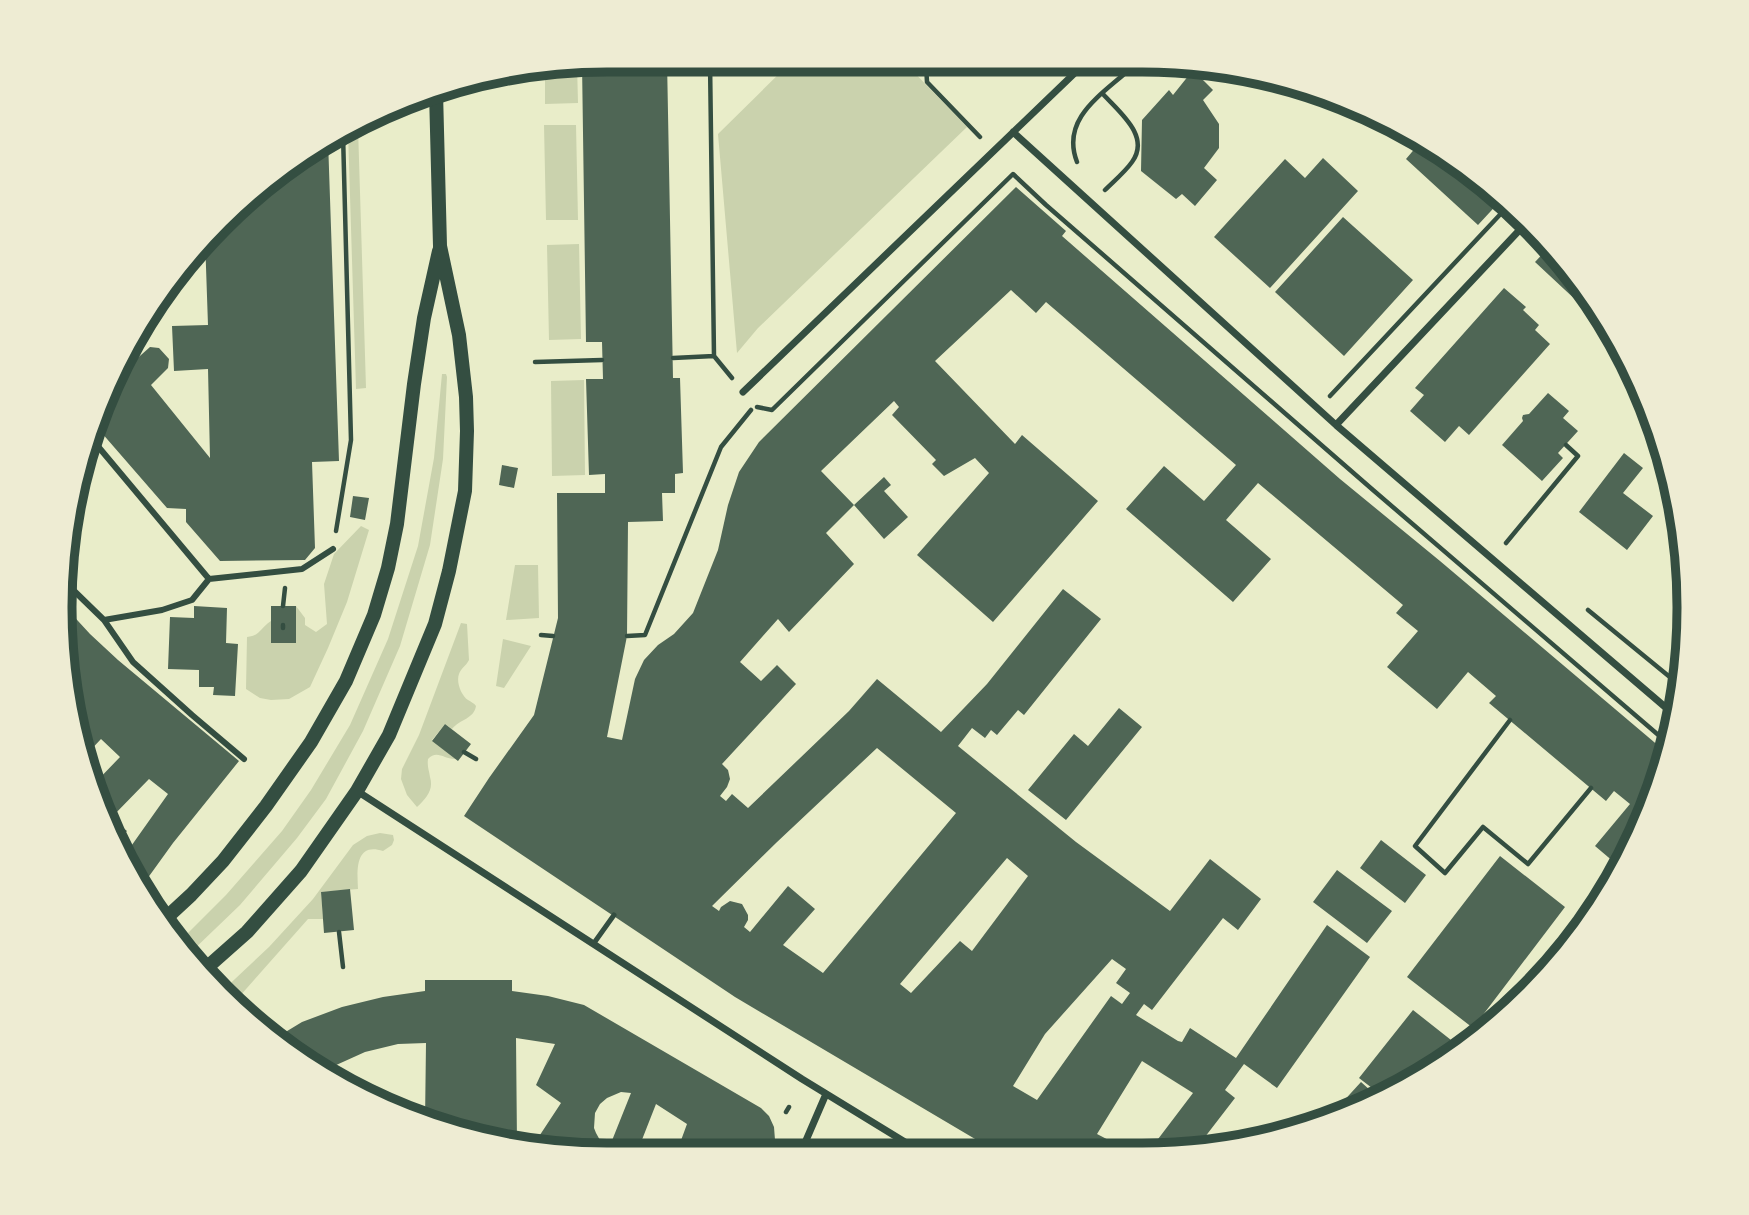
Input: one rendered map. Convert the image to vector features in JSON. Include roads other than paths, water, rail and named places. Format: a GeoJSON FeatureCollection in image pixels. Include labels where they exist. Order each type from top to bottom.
{"type":"FeatureCollection","features":[{"type":"Feature","properties":{"kind":"main road"},"geometry":{"type":"LineString","coordinates":[[209,965],[247,932],[300,872],[357,791],[389,735],[435,624],[449,571],[465,491],[467,431],[459,334],[440,246],[436,100]]}},
{"type":"Feature","properties":{"kind":"main road"},"geometry":{"type":"LineString","coordinates":[[169,915],[223,861],[311,742],[346,681],[374,615],[397,524],[424,318],[440,246]]}},
{"type":"Feature","properties":{"kind":"street"},"geometry":{"type":"LineString","coordinates":[[743,392],[1076,72]]}},
{"type":"Feature","properties":{"kind":"street"},"geometry":{"type":"LineString","coordinates":[[1013,132],[1336,425],[1668,709]]}},
{"type":"Feature","properties":{"kind":"street"},"geometry":{"type":"LineString","coordinates":[[1336,425],[1520,229]]}},
{"type":"Feature","properties":{"kind":"street"},"geometry":{"type":"LineString","coordinates":[[97,445],[209,579]]}},
{"type":"Feature","properties":{"kind":"street"},"geometry":{"type":"LineString","coordinates":[[104,620],[162,610],[192,600],[209,579],[302,569],[333,549]]}},
{"type":"Feature","properties":{"kind":"street"},"geometry":{"type":"LineString","coordinates":[[73,589],[104,620],[133,662],[244,759]]}},
{"type":"Feature","properties":{"kind":"street"},"geometry":{"type":"LineString","coordinates":[[357,791],[826,1094],[906,1143]]}},
{"type":"Feature","properties":{"kind":"street"},"geometry":{"type":"LineString","coordinates":[[805,1143],[826,1094]]}},
{"type":"Feature","properties":{"kind":"lane"},"geometry":{"type":"LineString","coordinates":[[594,943],[614,915]]}}]}
